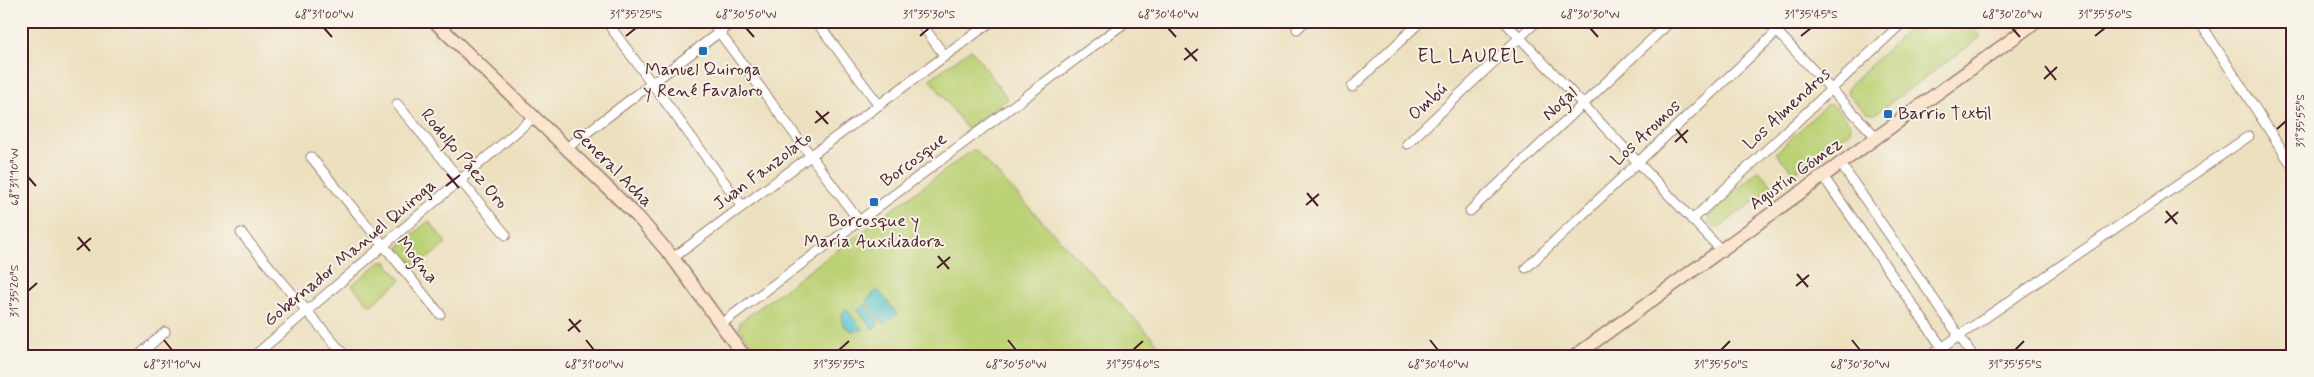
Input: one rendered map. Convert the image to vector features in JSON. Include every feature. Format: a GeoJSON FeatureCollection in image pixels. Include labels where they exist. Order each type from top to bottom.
{"type":"FeatureCollection","features":[{"type":"Feature","properties":{"kind":"main road","name":"General Acha"},"geometry":{"type":"LineString","coordinates":[[434,21],[568,147],[638,217],[673,258],[744,356]]}},
{"type":"Feature","properties":{"kind":"main road","name":"Agustín Gómez"},"geometry":{"type":"LineString","coordinates":[[1575,356],[2037,21]]}},
{"type":"Feature","properties":{"kind":"street"},"geometry":{"type":"LineString","coordinates":[[606,21],[742,206]]}},
{"type":"Feature","properties":{"kind":"street"},"geometry":{"type":"LineString","coordinates":[[711,21],[859,221]]}},
{"type":"Feature","properties":{"kind":"street"},"geometry":{"type":"LineString","coordinates":[[568,147],[734,21]]}},
{"type":"Feature","properties":{"kind":"street"},"geometry":{"type":"LineString","coordinates":[[816,21],[879,106]]}},
{"type":"Feature","properties":{"kind":"street"},"geometry":{"type":"LineString","coordinates":[[919,21],[945,56]]}},
{"type":"Feature","properties":{"kind":"street","name":"Juan Fanzolato"},"geometry":{"type":"LineString","coordinates":[[673,258],[992,21]]}},
{"type":"Feature","properties":{"kind":"street","name":"Borcosque"},"geometry":{"type":"LineString","coordinates":[[721,324],[1127,21]]}},
{"type":"Feature","properties":{"kind":"street"},"geometry":{"type":"LineString","coordinates":[[1296,29],[1305,21]]}},
{"type":"Feature","properties":{"kind":"street"},"geometry":{"type":"LineString","coordinates":[[1352,87],[1421,21]]}},
{"type":"Feature","properties":{"kind":"street"},"geometry":{"type":"LineString","coordinates":[[1504,21],[1720,250]]}},
{"type":"Feature","properties":{"kind":"street","name":"Ombú"},"geometry":{"type":"LineString","coordinates":[[1406,144],[1537,21]]}},
{"type":"Feature","properties":{"kind":"street","name":"Nogal"},"geometry":{"type":"LineString","coordinates":[[1470,211],[1671,21]]}},
{"type":"Feature","properties":{"kind":"street"},"geometry":{"type":"LineString","coordinates":[[1766,21],[1876,137]]}},
{"type":"Feature","properties":{"kind":"street","name":"Los Aromos"},"geometry":{"type":"LineString","coordinates":[[1526,268],[1788,21]]}},
{"type":"Feature","properties":{"kind":"street","name":"Los Almendros"},"geometry":{"type":"LineString","coordinates":[[1692,220],[1904,21]]}},
{"type":"Feature","properties":{"kind":"street"},"geometry":{"type":"LineString","coordinates":[[2199,21],[2293,167]]}},
{"type":"Feature","properties":{"kind":"street","name":"Rodolfo Páez Oro"},"geometry":{"type":"LineString","coordinates":[[397,104],[506,235]]}},
{"type":"Feature","properties":{"kind":"street","name":"Gobernador Manuel Quiroga"},"geometry":{"type":"LineString","coordinates":[[254,356],[535,116]]}},
{"type":"Feature","properties":{"kind":"street"},"geometry":{"type":"LineString","coordinates":[[1930,356],[2249,136]]}},
{"type":"Feature","properties":{"kind":"street","name":"Mogna"},"geometry":{"type":"LineString","coordinates":[[311,157],[440,314]]}},
{"type":"Feature","properties":{"kind":"street"},"geometry":{"type":"LineString","coordinates":[[1840,163],[1973,356]]}},
{"type":"Feature","properties":{"kind":"street"},"geometry":{"type":"LineString","coordinates":[[1823,176],[1948,356]]}},
{"type":"Feature","properties":{"kind":"street"},"geometry":{"type":"LineString","coordinates":[[241,233],[345,356]]}},
{"type":"Feature","properties":{"kind":"street"},"geometry":{"type":"LineString","coordinates":[[138,356],[165,332]]}},
{"type":"Feature","properties":{"kind":"green space"},"geometry":{"type":"Polygon","coordinates":[[[1917,21],[1966,21],[1981,37],[1875,114],[1866,113],[1848,94],[1848,87],[1917,21]]]}},
{"type":"Feature","properties":{"kind":"green space"},"geometry":{"type":"Polygon","coordinates":[[[971,49],[1008,99],[967,129],[930,79],[971,49]]]}},
{"type":"Feature","properties":{"kind":"green space"},"geometry":{"type":"Polygon","coordinates":[[[1826,105],[1833,105],[1851,124],[1850,132],[1794,173],[1776,153],[1826,105]]]}},
{"type":"Feature","properties":{"kind":"green space"},"geometry":{"type":"Polygon","coordinates":[[[974,149],[1164,350],[1156,356],[760,356],[739,329],[740,322],[974,149]]]}},
{"type":"Feature","properties":{"kind":"green space"},"geometry":{"type":"Polygon","coordinates":[[[1758,170],[1774,187],[1719,227],[1712,227],[1709,224],[1709,216],[1758,170]]]}},
{"type":"Feature","properties":{"kind":"green space"},"geometry":{"type":"Polygon","coordinates":[[[429,221],[446,243],[415,269],[399,250],[400,245],[429,221]]]}},
{"type":"Feature","properties":{"kind":"green space"},"geometry":{"type":"Polygon","coordinates":[[[380,262],[386,262],[401,280],[370,306],[352,285],[380,262]]]}},
{"type":"Feature","properties":{"kind":"water"},"geometry":{"type":"Polygon","coordinates":[[[878,290],[897,314],[884,324],[866,300],[878,290]]]}},
{"type":"Feature","properties":{"kind":"water"},"geometry":{"type":"Polygon","coordinates":[[[866,304],[878,320],[876,321],[879,324],[873,329],[858,310],[866,304]]]}},
{"type":"Feature","properties":{"kind":"water"},"geometry":{"type":"Polygon","coordinates":[[[846,309],[863,330],[852,331],[843,325],[841,316],[846,309]]]}},
{"type":"Feature","properties":{"kind":"place","name":"Manuel Quiroga y René Favaloro"},"geometry":{"type":"Point","coordinates":[703,51]}},
{"type":"Feature","properties":{"kind":"place","name":"Barrio Textil"},"geometry":{"type":"Point","coordinates":[1888,114]}},
{"type":"Feature","properties":{"kind":"place","name":"Borcosque y María Auxiliadora"},"geometry":{"type":"Point","coordinates":[874,202]}},
{"type":"Feature","properties":{"kind":"district","name":"EL LAUREL"},"geometry":{"type":"Point","coordinates":[1471,56]}}]}
